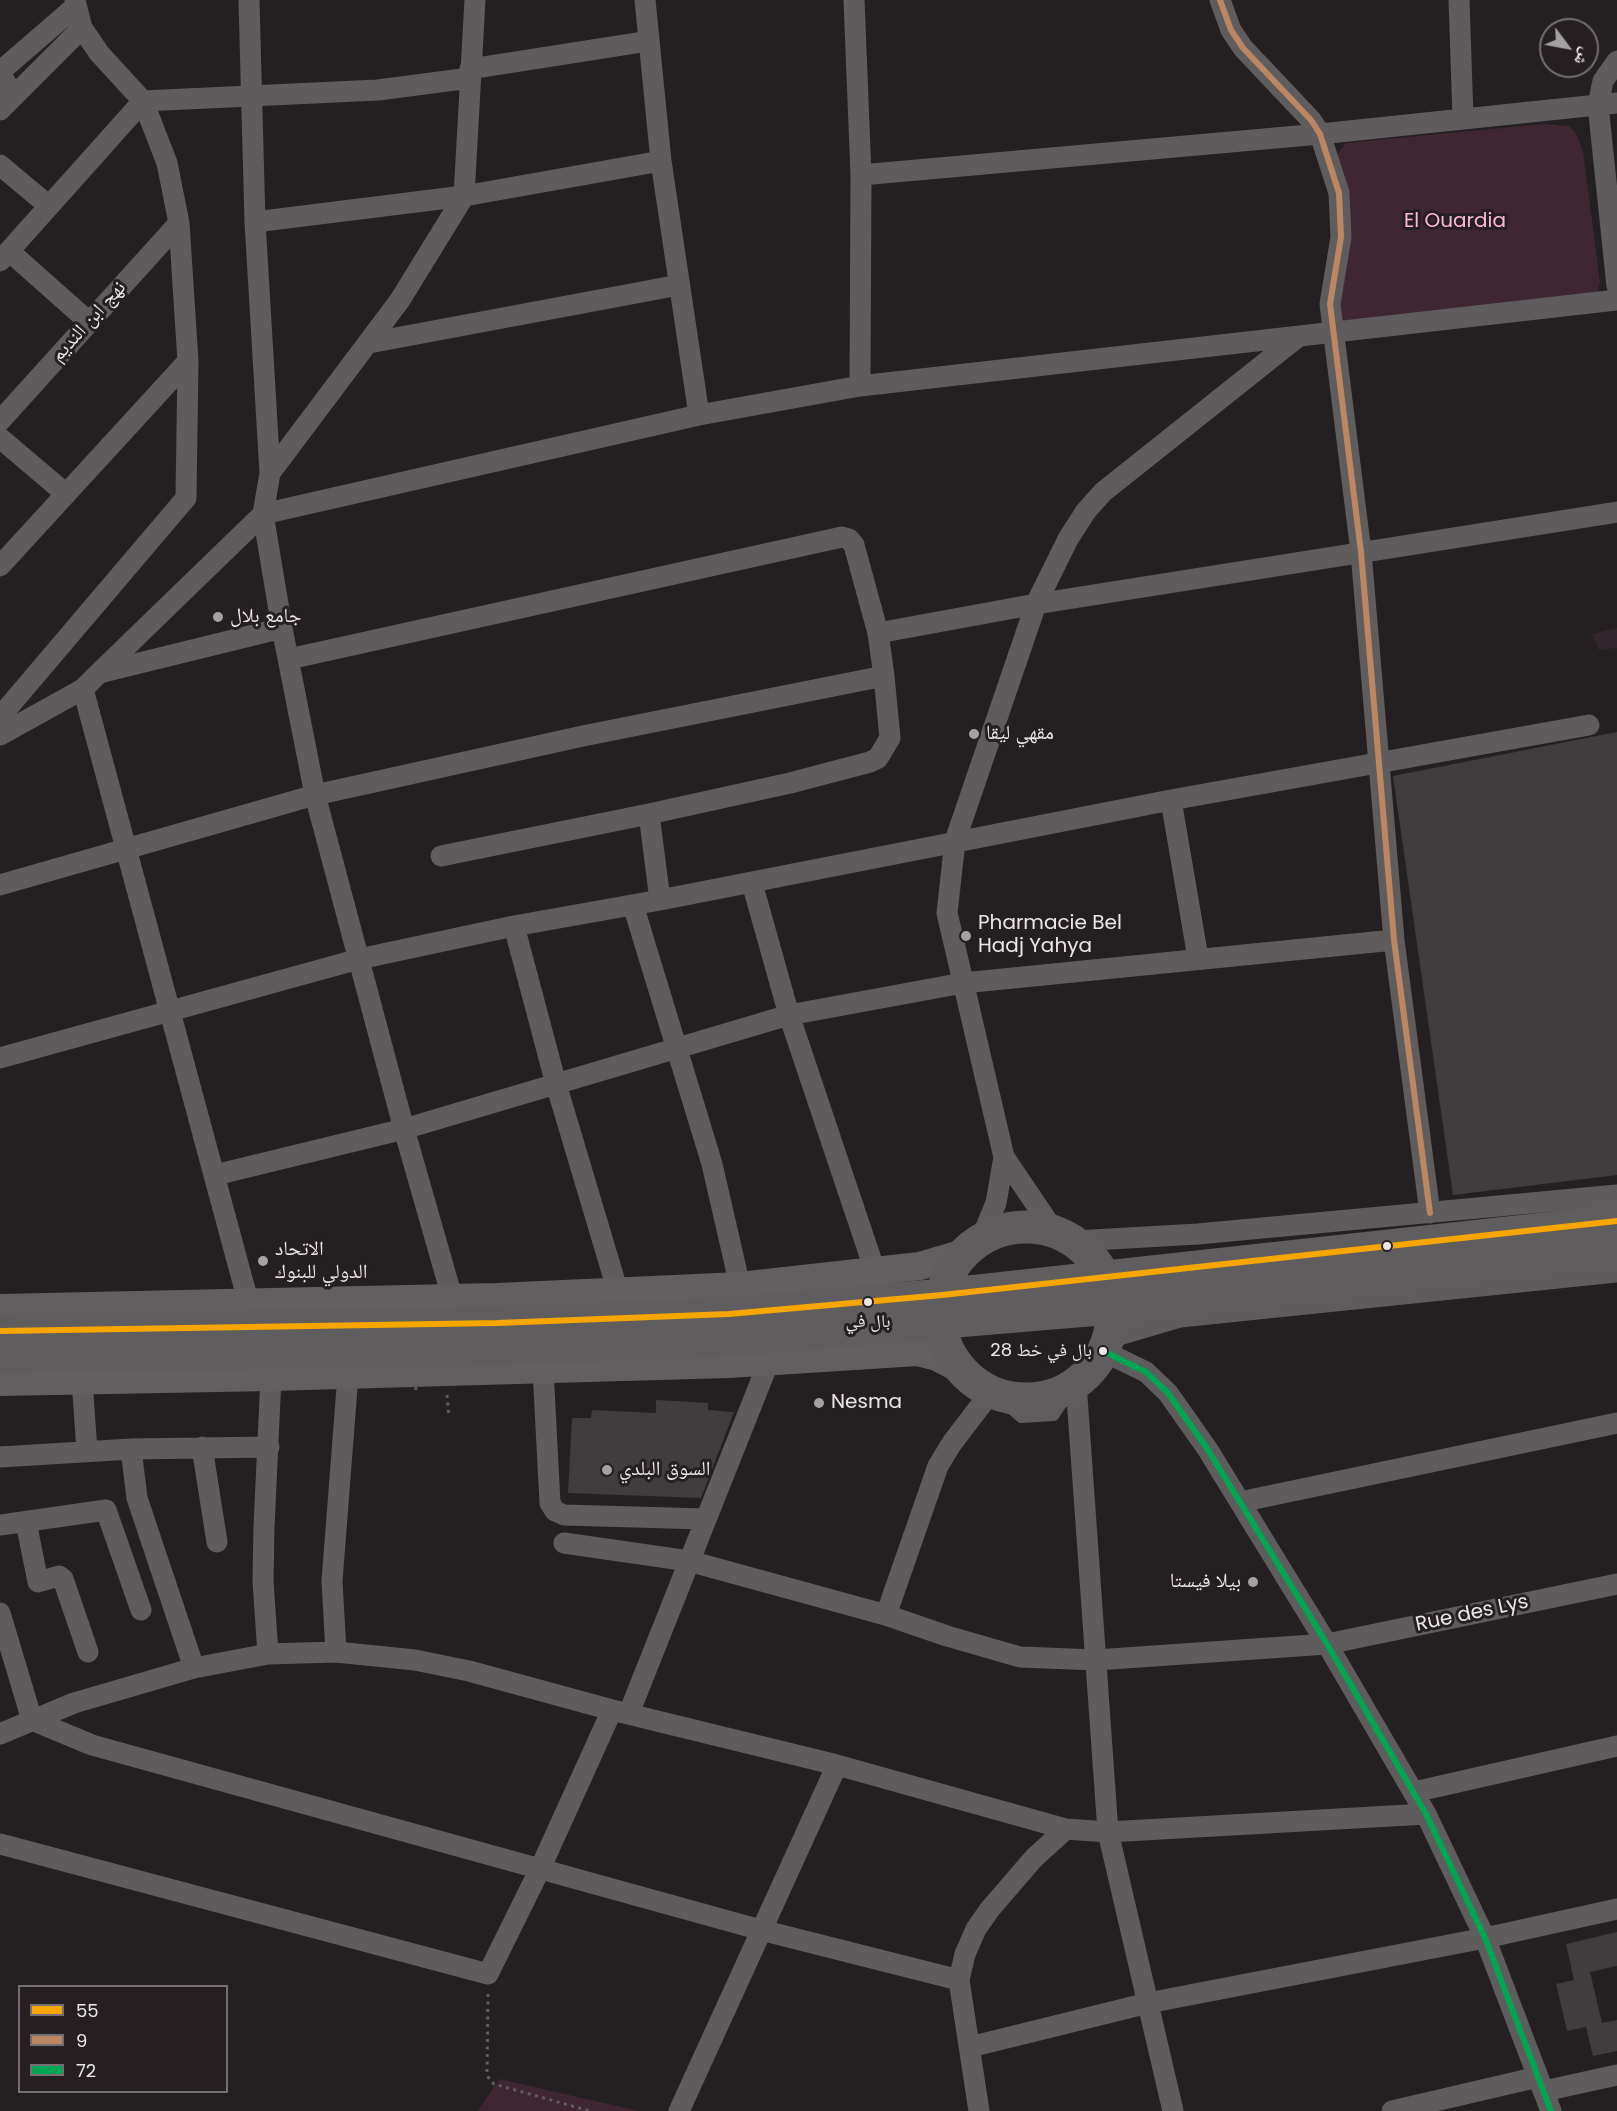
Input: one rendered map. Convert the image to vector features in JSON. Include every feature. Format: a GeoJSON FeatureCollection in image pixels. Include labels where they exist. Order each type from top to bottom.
{"type":"FeatureCollection","features":[{"type":"Feature","properties":{"kind":"main road"},"geometry":{"type":"LineString","coordinates":[[0,1357],[532,1347],[729,1340],[941,1309],[1105,1276],[1617,1221]]}},
{"type":"Feature","properties":{"kind":"main road"},"geometry":{"type":"LineString","coordinates":[[0,1330],[239,1315],[452,1297],[740,1286],[920,1266],[972,1246],[1004,1229],[1021,1227],[1064,1236],[1092,1257],[1105,1276],[1108,1332],[1092,1369],[1076,1383],[1049,1396],[1020,1399],[991,1392],[974,1382],[960,1369],[938,1357],[917,1352],[769,1361],[543,1369],[0,1382]]}},
{"type":"Feature","properties":{"kind":"main road"},"geometry":{"type":"LineString","coordinates":[[960,1369],[947,1347],[941,1309],[950,1272],[972,1246]]}},
{"type":"Feature","properties":{"kind":"main road"},"geometry":{"type":"LineString","coordinates":[[0,1308],[85,1306],[239,1315],[497,1323],[941,1309],[1108,1332],[1617,1250]]}},
{"type":"Feature","properties":{"kind":"street"},"geometry":{"type":"LineString","coordinates":[[249,0],[255,222],[270,473],[263,514],[282,628],[315,795],[404,1130],[452,1297]]}},
{"type":"Feature","properties":{"kind":"street"},"geometry":{"type":"LineString","coordinates":[[270,473],[400,300],[464,196],[475,0]]}},
{"type":"Feature","properties":{"kind":"street"},"geometry":{"type":"LineString","coordinates":[[645,0],[661,161],[699,415]]}},
{"type":"Feature","properties":{"kind":"street"},"geometry":{"type":"LineString","coordinates":[[854,0],[861,175],[860,386]]}},
{"type":"Feature","properties":{"kind":"street"},"geometry":{"type":"LineString","coordinates":[[1220,0],[1232,30],[1243,48],[1311,120],[1320,134],[1334,174],[1342,214],[1341,237],[1330,304],[1360,552],[1394,940],[1430,1213]]}},
{"type":"Feature","properties":{"kind":"street"},"geometry":{"type":"LineString","coordinates":[[1459,0],[1463,118]]}},
{"type":"Feature","properties":{"kind":"street"},"geometry":{"type":"LineString","coordinates":[[0,717],[183,504],[187,491],[188,361],[179,223],[167,163],[143,101],[99,53],[82,28],[76,3],[3,69],[1,75],[6,102]]}},
{"type":"Feature","properties":{"kind":"street"},"geometry":{"type":"LineString","coordinates":[[6,102],[82,28]]}},
{"type":"Feature","properties":{"kind":"street"},"geometry":{"type":"LineString","coordinates":[[89,322],[4,256],[143,101],[252,98],[378,90],[649,41]]}},
{"type":"Feature","properties":{"kind":"street"},"geometry":{"type":"LineString","coordinates":[[1617,61],[1603,81],[1607,104],[1617,286]]}},
{"type":"Feature","properties":{"kind":"street"},"geometry":{"type":"LineString","coordinates":[[861,175],[1320,134],[1607,104]]}},
{"type":"Feature","properties":{"kind":"street"},"geometry":{"type":"LineString","coordinates":[[255,222],[464,196],[661,161]]}},
{"type":"Feature","properties":{"kind":"street"},"geometry":{"type":"LineString","coordinates":[[0,165],[49,207]]}},
{"type":"Feature","properties":{"kind":"street","name":"نهج ابن النديم"},"geometry":{"type":"LineString","coordinates":[[0,421],[179,223]]}},
{"type":"Feature","properties":{"kind":"street"},"geometry":{"type":"LineString","coordinates":[[369,343],[679,285]]}},
{"type":"Feature","properties":{"kind":"street"},"geometry":{"type":"LineString","coordinates":[[0,735],[83,688],[263,514],[699,415],[860,386],[1617,300]]}},
{"type":"Feature","properties":{"kind":"street"},"geometry":{"type":"LineString","coordinates":[[972,1246],[996,1203],[1004,1157],[946,913],[956,841],[1036,604],[1068,539],[1086,511],[1103,492],[1300,335]]}},
{"type":"Feature","properties":{"kind":"street"},"geometry":{"type":"LineString","coordinates":[[0,566],[188,361]]}},
{"type":"Feature","properties":{"kind":"street"},"geometry":{"type":"LineString","coordinates":[[0,438],[66,494]]}},
{"type":"Feature","properties":{"kind":"street"},"geometry":{"type":"LineString","coordinates":[[878,633],[1036,604],[1617,512]]}},
{"type":"Feature","properties":{"kind":"street"},"geometry":{"type":"LineString","coordinates":[[289,659],[842,537],[849,539],[854,545],[878,633],[884,676],[890,738],[878,758],[790,783],[441,856]]}},
{"type":"Feature","properties":{"kind":"street"},"geometry":{"type":"LineString","coordinates":[[99,674],[282,628]]}},
{"type":"Feature","properties":{"kind":"street"},"geometry":{"type":"LineString","coordinates":[[0,885],[315,795],[583,736],[884,676]]}},
{"type":"Feature","properties":{"kind":"street"},"geometry":{"type":"LineString","coordinates":[[83,688],[168,1010],[215,1175],[239,1315]]}},
{"type":"Feature","properties":{"kind":"street"},"geometry":{"type":"LineString","coordinates":[[0,1058],[359,959],[514,926],[633,906],[1171,800],[1589,725]]}},
{"type":"Feature","properties":{"kind":"street"},"geometry":{"type":"LineString","coordinates":[[1171,800],[1198,958]]}},
{"type":"Feature","properties":{"kind":"street"},"geometry":{"type":"LineString","coordinates":[[649,814],[660,900]]}},
{"type":"Feature","properties":{"kind":"street"},"geometry":{"type":"LineString","coordinates":[[752,883],[789,1015],[875,1271]]}},
{"type":"Feature","properties":{"kind":"street"},"geometry":{"type":"LineString","coordinates":[[633,906],[712,1164],[740,1286]]}},
{"type":"Feature","properties":{"kind":"street"},"geometry":{"type":"LineString","coordinates":[[514,926],[556,1084],[618,1292]]}},
{"type":"Feature","properties":{"kind":"street"},"geometry":{"type":"LineString","coordinates":[[215,1175],[404,1130],[789,1015],[963,983],[1394,940]]}},
{"type":"Feature","properties":{"kind":"street"},"geometry":{"type":"LineString","coordinates":[[1004,1157],[1064,1236],[1198,1234],[1617,1195]]}},
{"type":"Feature","properties":{"kind":"street"},"geometry":{"type":"LineString","coordinates":[[1108,1332],[1180,1317],[1617,1272]]}},
{"type":"Feature","properties":{"kind":"street"},"geometry":{"type":"LineString","coordinates":[[1108,1332],[1168,1393],[1208,1450],[1327,1644],[1414,1792],[1485,1938],[1544,2093]]}},
{"type":"Feature","properties":{"kind":"street"},"geometry":{"type":"LineString","coordinates":[[0,1844],[488,1974],[620,1711],[688,1561],[769,1361]]}},
{"type":"Feature","properties":{"kind":"street"},"geometry":{"type":"LineString","coordinates":[[543,1369],[550,1503],[555,1511],[564,1515],[705,1519]]}},
{"type":"Feature","properties":{"kind":"street"},"geometry":{"type":"LineString","coordinates":[[336,1652],[332,1581],[348,1375]]}},
{"type":"Feature","properties":{"kind":"street"},"geometry":{"type":"LineString","coordinates":[[268,1654],[264,1570],[271,1377]]}},
{"type":"Feature","properties":{"kind":"street"},"geometry":{"type":"LineString","coordinates":[[82,1380],[87,1451]]}},
{"type":"Feature","properties":{"kind":"street"},"geometry":{"type":"LineString","coordinates":[[1076,1383],[1108,1832],[1173,2111]]}},
{"type":"Feature","properties":{"kind":"street"},"geometry":{"type":"LineString","coordinates":[[886,1615],[938,1466],[952,1443],[991,1392]]}},
{"type":"Feature","properties":{"kind":"street"},"geometry":{"type":"LineString","coordinates":[[1240,1502],[1617,1423]]}},
{"type":"Feature","properties":{"kind":"street"},"geometry":{"type":"LineString","coordinates":[[0,1457],[131,1449],[268,1447]]}},
{"type":"Feature","properties":{"kind":"street"},"geometry":{"type":"LineString","coordinates":[[202,1448],[217,1542]]}},
{"type":"Feature","properties":{"kind":"street"},"geometry":{"type":"LineString","coordinates":[[131,1449],[137,1498],[195,1668]]}},
{"type":"Feature","properties":{"kind":"street"},"geometry":{"type":"LineString","coordinates":[[0,1525],[106,1510],[141,1610]]}},
{"type":"Feature","properties":{"kind":"street"},"geometry":{"type":"LineString","coordinates":[[26,1522],[38,1582],[59,1576],[63,1579],[88,1652]]}},
{"type":"Feature","properties":{"kind":"street","name":"Rue des Lys"},"geometry":{"type":"LineString","coordinates":[[564,1543],[688,1561],[886,1615],[1020,1657],[1096,1660],[1327,1644],[1617,1584]]}},
{"type":"Feature","properties":{"kind":"street"},"geometry":{"type":"LineString","coordinates":[[0,1613],[32,1720]]}},
{"type":"Feature","properties":{"kind":"street"},"geometry":{"type":"LineString","coordinates":[[0,1734],[74,1703],[195,1668],[268,1654],[336,1652],[415,1660],[469,1671],[837,1765],[1066,1829],[1108,1832],[1426,1814]]}},
{"type":"Feature","properties":{"kind":"street"},"geometry":{"type":"LineString","coordinates":[[32,1720],[92,1745],[761,1930],[959,1980]]}},
{"type":"Feature","properties":{"kind":"street"},"geometry":{"type":"LineString","coordinates":[[1414,1792],[1617,1746]]}},
{"type":"Feature","properties":{"kind":"street"},"geometry":{"type":"LineString","coordinates":[[679,2111],[837,1765]]}},
{"type":"Feature","properties":{"kind":"street"},"geometry":{"type":"LineString","coordinates":[[979,2111],[959,1980],[965,1954],[976,1929],[990,1909],[1034,1858],[1066,1829]]}},
{"type":"Feature","properties":{"kind":"street"},"geometry":{"type":"LineString","coordinates":[[970,2047],[1148,2002],[1485,1938],[1617,1909]]}},
{"type":"Feature","properties":{"kind":"street"},"geometry":{"type":"LineString","coordinates":[[1392,2111],[1544,2093],[1617,2075]]}},
{"type":"Feature","properties":{"kind":"path"},"geometry":{"type":"LineString","coordinates":[[414,1312],[416,1394]]}},
{"type":"Feature","properties":{"kind":"path"},"geometry":{"type":"LineString","coordinates":[[447,1393],[448,1418]]}},
{"type":"Feature","properties":{"kind":"path"},"geometry":{"type":"LineString","coordinates":[[488,1974],[487,2074],[490,2080],[494,2084],[590,2111]]}},
{"type":"Feature","properties":{"kind":"shaded area"},"geometry":{"type":"Polygon","coordinates":[[[1617,628],[1617,648],[1599,650],[1592,634],[1617,628]]]}},
{"type":"Feature","properties":{"kind":"green space","name":"El Ouardia"},"geometry":{"type":"Polygon","coordinates":[[[1544,124],[1569,126],[1576,133],[1583,151],[1600,283],[1597,292],[1333,323],[1332,160],[1346,143],[1544,124]]]}},
{"type":"Feature","properties":{"kind":"green space"},"geometry":{"type":"Polygon","coordinates":[[[499,2079],[639,2111],[478,2111],[499,2079]]]}},
{"type":"Feature","properties":{"kind":"building"},"geometry":{"type":"Polygon","coordinates":[[[1617,732],[1617,1175],[1453,1195],[1393,776],[1617,732]]]}},
{"type":"Feature","properties":{"kind":"building","name":"السوق البلدي"},"geometry":{"type":"Polygon","coordinates":[[[656,1400],[708,1403],[708,1410],[734,1412],[701,1498],[568,1493],[572,1418],[591,1418],[592,1410],[656,1413],[656,1400]]]}},
{"type":"Feature","properties":{"kind":"building"},"geometry":{"type":"Polygon","coordinates":[[[1617,1932],[1617,1966],[1590,1972],[1602,2023],[1617,2020],[1617,2051],[1593,2056],[1586,2027],[1567,2031],[1556,1984],[1574,1980],[1566,1944],[1617,1932]]]}},
{"type":"Feature","properties":{"kind":"transit line","name":"9"},"geometry":{"type":"LineString","coordinates":[[1220,0],[1231,30],[1243,48],[1311,120],[1320,134],[1339,193],[1341,237],[1330,304],[1361,552],[1394,940],[1430,1213]]}},
{"type":"Feature","properties":{"kind":"transit line","name":"55"},"geometry":{"type":"LineString","coordinates":[[0,1331],[497,1323],[729,1314],[942,1295],[1617,1221]]}},
{"type":"Feature","properties":{"kind":"transit line","name":"72"},"geometry":{"type":"LineString","coordinates":[[1103,1351],[1146,1372],[1168,1393],[1208,1450],[1327,1644],[1426,1814],[1485,1938],[1551,2111]]}},
{"type":"Feature","properties":{"kind":"place","name":"جامع بلال"},"geometry":{"type":"Point","coordinates":[218,617]}},
{"type":"Feature","properties":{"kind":"place","name":"مقهي ليقا"},"geometry":{"type":"Point","coordinates":[974,734]}},
{"type":"Feature","properties":{"kind":"place","name":"Pharmacie Bel Hadj Yahya"},"geometry":{"type":"Point","coordinates":[966,936]}},
{"type":"Feature","properties":{"kind":"place","name":"الاتحاد الدولي للبنوك"},"geometry":{"type":"Point","coordinates":[263,1261]}},
{"type":"Feature","properties":{"kind":"place","name":"بال في"},"geometry":{"type":"Point","coordinates":[868,1302]}},
{"type":"Feature","properties":{"kind":"place","name":"بال في خط 28"},"geometry":{"type":"Point","coordinates":[1103,1351]}},
{"type":"Feature","properties":{"kind":"place","name":"Nesma"},"geometry":{"type":"Point","coordinates":[819,1403]}},
{"type":"Feature","properties":{"kind":"place","name":"السوق البلدي"},"geometry":{"type":"Point","coordinates":[607,1470]}},
{"type":"Feature","properties":{"kind":"place","name":"بيلا فيستا"},"geometry":{"type":"Point","coordinates":[1253,1582]}}]}
